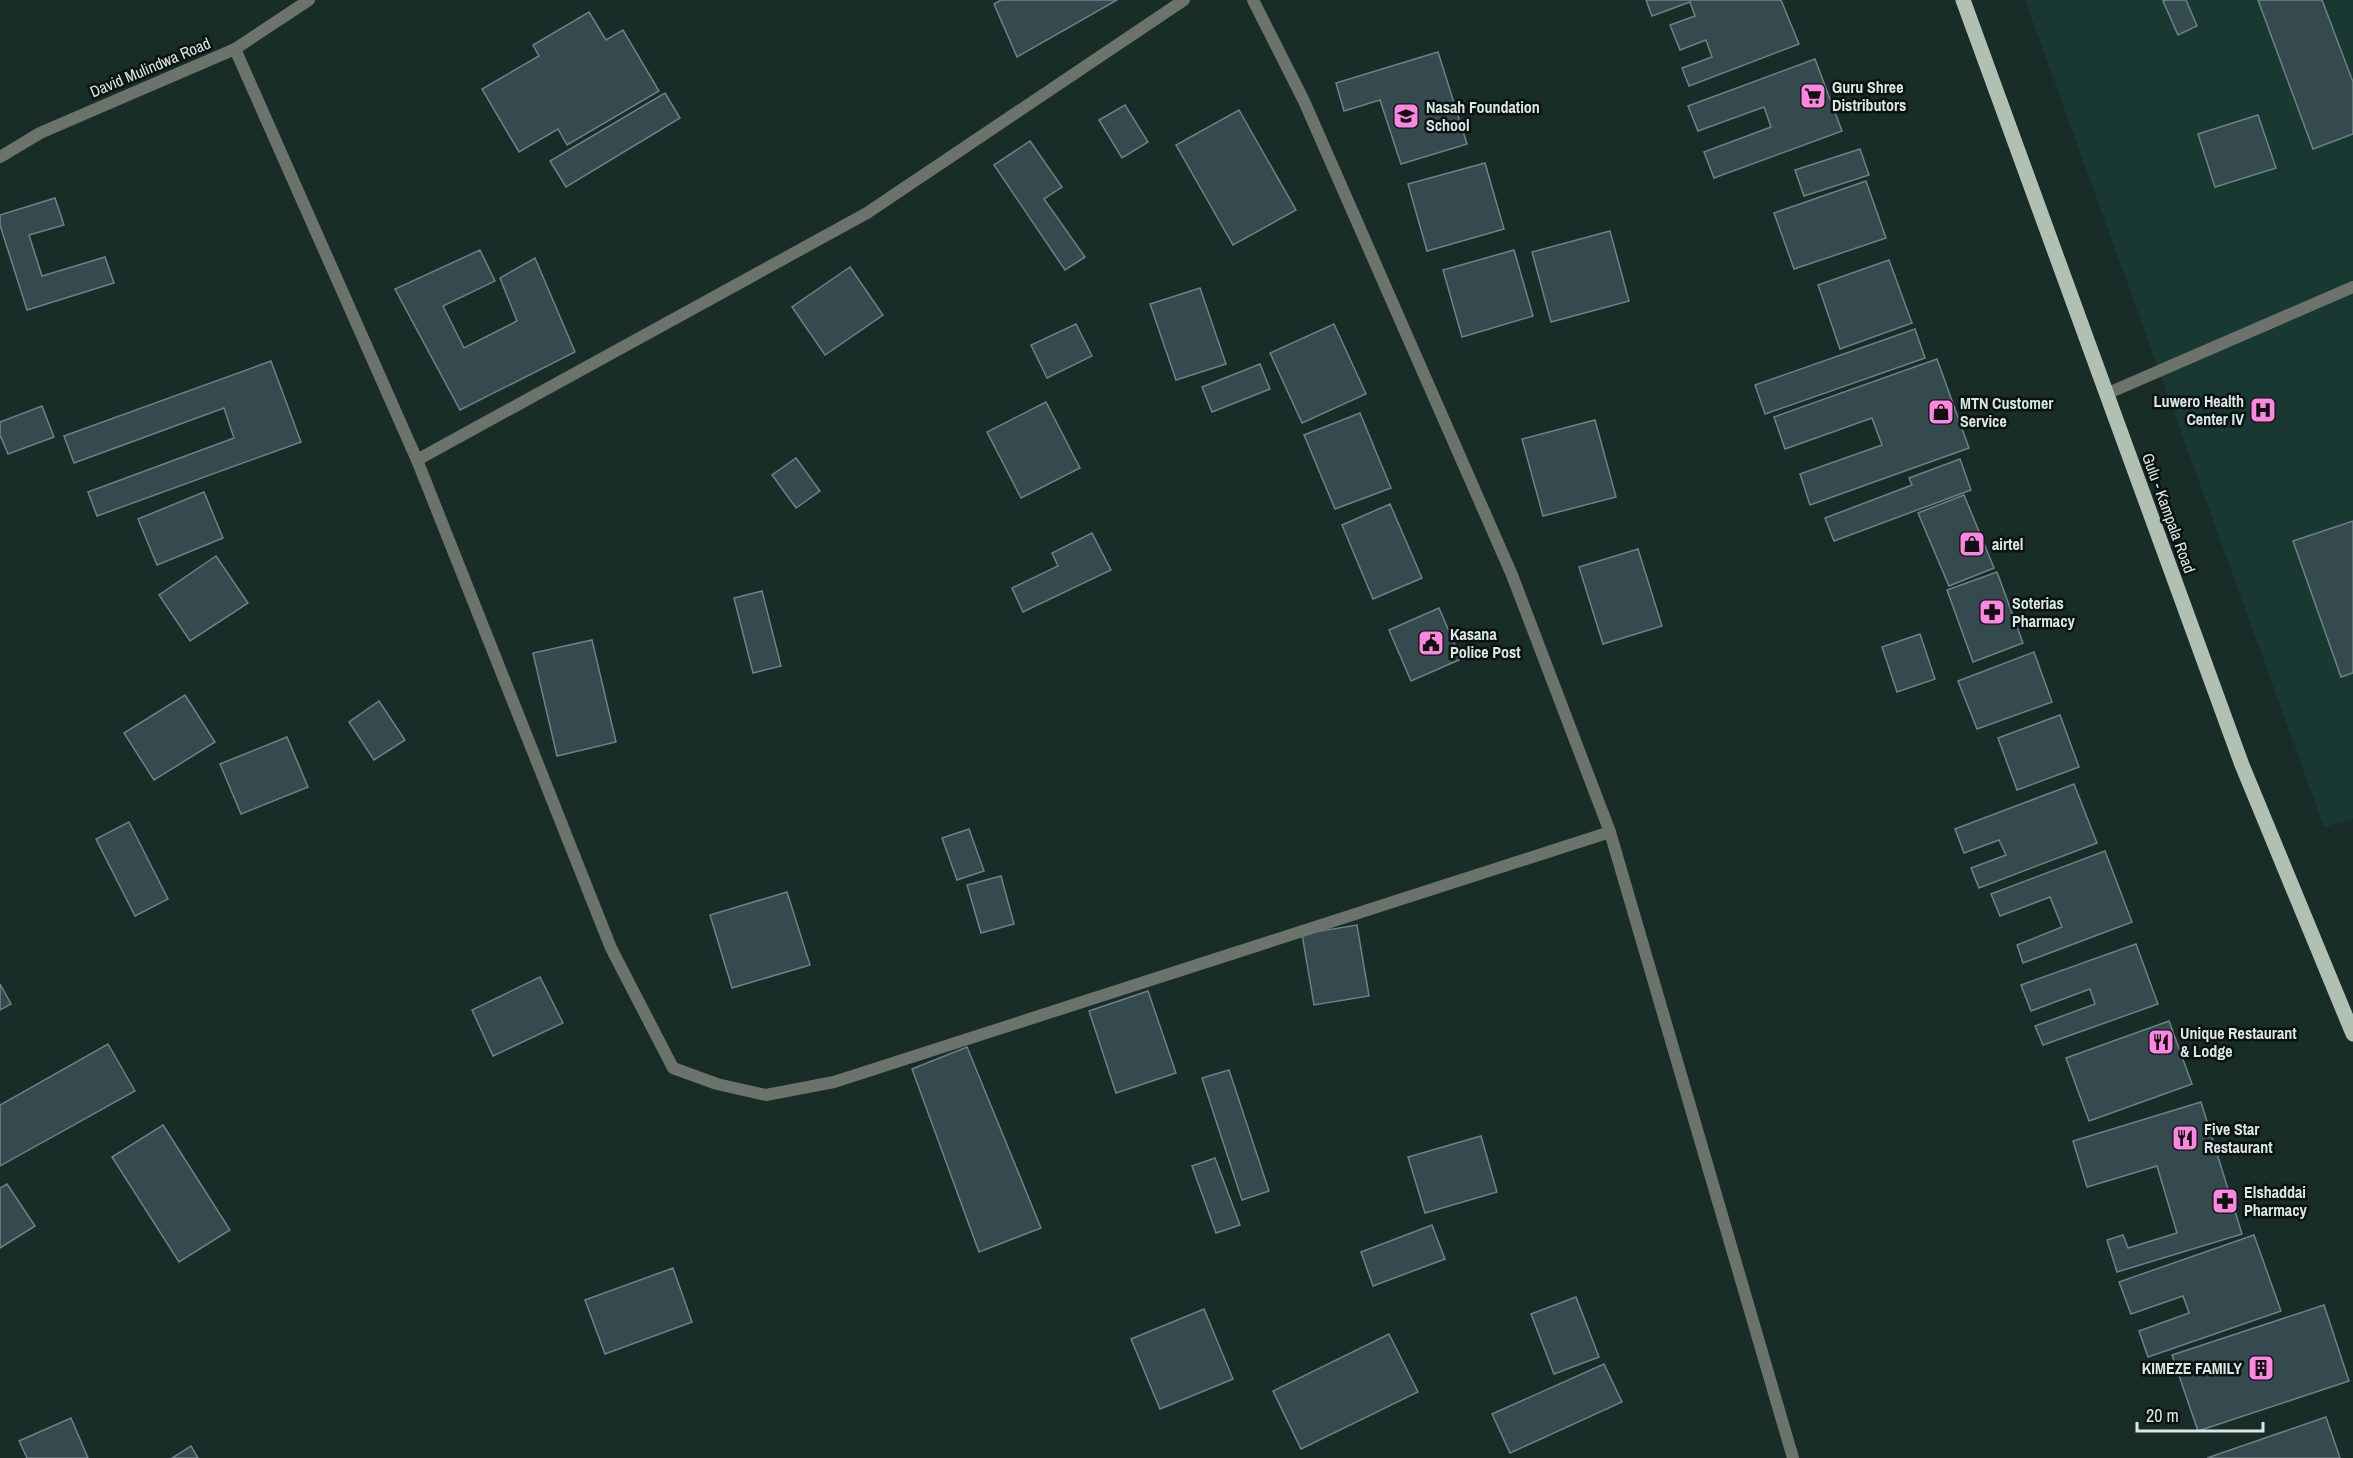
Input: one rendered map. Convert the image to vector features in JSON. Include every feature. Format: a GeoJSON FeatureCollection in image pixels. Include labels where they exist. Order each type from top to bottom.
{"type":"FeatureCollection","features":[{"type":"Feature","properties":{"kind":"main road","name":"Gulu - Kampala Road"},"geometry":{"type":"LineString","coordinates":[[1963,0],[2242,765],[2353,1034]]}},
{"type":"Feature","properties":{"kind":"street","name":"David Mulindwa Road"},"geometry":{"type":"LineString","coordinates":[[0,157],[40,133],[235,49],[309,0]]}},
{"type":"Feature","properties":{"kind":"street"},"geometry":{"type":"LineString","coordinates":[[417,460],[867,213],[1184,0]]}},
{"type":"Feature","properties":{"kind":"street"},"geometry":{"type":"LineString","coordinates":[[1253,0],[1304,101],[1512,575],[1610,832],[1793,1458]]}},
{"type":"Feature","properties":{"kind":"street"},"geometry":{"type":"LineString","coordinates":[[235,49],[417,460],[611,948],[673,1068],[717,1084],[766,1095],[834,1082],[1610,832]]}},
{"type":"Feature","properties":{"kind":"street"},"geometry":{"type":"LineString","coordinates":[[2106,394],[2353,287]]}},
{"type":"Feature","properties":{"kind":"shaded area","name":"Luwero Health Center IV"},"geometry":{"type":"Polygon","coordinates":[[[2025,0],[2353,0],[2353,819],[2324,827],[2025,0]]]}},
{"type":"Feature","properties":{"kind":"building"},"geometry":{"type":"Polygon","coordinates":[[[1001,0],[1117,0],[1017,57],[994,4],[1001,0]]]}},
{"type":"Feature","properties":{"kind":"building"},"geometry":{"type":"Polygon","coordinates":[[[1646,0],[1781,0],[1799,44],[1689,86],[1682,68],[1712,57],[1706,40],[1680,50],[1670,25],[1695,16],[1690,2],[1652,16],[1646,0]]]}},
{"type":"Feature","properties":{"kind":"building"},"geometry":{"type":"Polygon","coordinates":[[[2186,0],[2197,26],[2178,35],[2163,1],[2186,0]]]}},
{"type":"Feature","properties":{"kind":"building"},"geometry":{"type":"Polygon","coordinates":[[[2258,0],[2322,0],[2353,82],[2353,134],[2313,149],[2258,0]]]}},
{"type":"Feature","properties":{"kind":"building"},"geometry":{"type":"Polygon","coordinates":[[[589,12],[606,40],[623,30],[659,91],[567,145],[558,129],[519,152],[482,89],[539,56],[533,45],[589,12]]]}},
{"type":"Feature","properties":{"kind":"building"},"geometry":{"type":"Polygon","coordinates":[[[1438,52],[1467,144],[1401,164],[1380,100],[1344,111],[1336,83],[1438,52]]]}},
{"type":"Feature","properties":{"kind":"building"},"geometry":{"type":"Polygon","coordinates":[[[1815,59],[1842,131],[1714,178],[1704,152],[1771,127],[1764,107],[1698,131],[1688,106],[1815,59]]]}},
{"type":"Feature","properties":{"kind":"building"},"geometry":{"type":"Polygon","coordinates":[[[665,93],[680,118],[566,187],[550,161],[665,93]]]}},
{"type":"Feature","properties":{"kind":"building"},"geometry":{"type":"Polygon","coordinates":[[[1125,105],[1148,142],[1122,158],[1099,120],[1125,105]]]}},
{"type":"Feature","properties":{"kind":"building"},"geometry":{"type":"Polygon","coordinates":[[[1239,110],[1296,210],[1233,245],[1176,145],[1239,110]]]}},
{"type":"Feature","properties":{"kind":"building"},"geometry":{"type":"Polygon","coordinates":[[[2258,115],[2276,168],[2215,187],[2198,134],[2258,115]]]}},
{"type":"Feature","properties":{"kind":"building"},"geometry":{"type":"Polygon","coordinates":[[[1030,141],[1062,187],[1044,199],[1085,257],[1065,270],[994,165],[1030,141]]]}},
{"type":"Feature","properties":{"kind":"building"},"geometry":{"type":"Polygon","coordinates":[[[1860,149],[1869,175],[1804,196],[1795,170],[1860,149]]]}},
{"type":"Feature","properties":{"kind":"building"},"geometry":{"type":"Polygon","coordinates":[[[1485,163],[1504,229],[1427,251],[1408,184],[1485,163]]]}},
{"type":"Feature","properties":{"kind":"building"},"geometry":{"type":"Polygon","coordinates":[[[1866,181],[1886,238],[1794,269],[1774,213],[1866,181]]]}},
{"type":"Feature","properties":{"kind":"building"},"geometry":{"type":"Polygon","coordinates":[[[55,198],[64,225],[29,235],[42,276],[105,257],[114,283],[27,310],[0,225],[0,215],[55,198]]]}},
{"type":"Feature","properties":{"kind":"building"},"geometry":{"type":"Polygon","coordinates":[[[1610,231],[1629,301],[1551,322],[1532,252],[1610,231]]]}},
{"type":"Feature","properties":{"kind":"building"},"geometry":{"type":"Polygon","coordinates":[[[480,250],[495,281],[443,306],[464,348],[517,321],[500,278],[535,258],[575,352],[460,410],[395,289],[480,250]]]}},
{"type":"Feature","properties":{"kind":"building"},"geometry":{"type":"Polygon","coordinates":[[[1514,250],[1533,316],[1462,337],[1443,270],[1514,250]]]}},
{"type":"Feature","properties":{"kind":"building"},"geometry":{"type":"Polygon","coordinates":[[[1889,260],[1912,323],[1840,349],[1818,285],[1889,260]]]}},
{"type":"Feature","properties":{"kind":"building"},"geometry":{"type":"Polygon","coordinates":[[[850,267],[883,315],[825,355],[792,307],[850,267]]]}},
{"type":"Feature","properties":{"kind":"building"},"geometry":{"type":"Polygon","coordinates":[[[1200,288],[1226,364],[1176,380],[1150,304],[1200,288]]]}},
{"type":"Feature","properties":{"kind":"building"},"geometry":{"type":"Polygon","coordinates":[[[1076,324],[1092,356],[1047,378],[1031,345],[1076,324]]]}},
{"type":"Feature","properties":{"kind":"building"},"geometry":{"type":"Polygon","coordinates":[[[1334,324],[1366,394],[1302,423],[1270,353],[1334,324]]]}},
{"type":"Feature","properties":{"kind":"building"},"geometry":{"type":"Polygon","coordinates":[[[1915,329],[1925,358],[1765,414],[1755,385],[1915,329]]]}},
{"type":"Feature","properties":{"kind":"building"},"geometry":{"type":"Polygon","coordinates":[[[1937,359],[1969,448],[1810,505],[1800,474],[1882,445],[1872,418],[1785,449],[1774,417],[1937,359]]]}},
{"type":"Feature","properties":{"kind":"building"},"geometry":{"type":"Polygon","coordinates":[[[271,361],[301,442],[97,516],[88,492],[234,438],[224,408],[74,463],[64,436],[271,361]]]}},
{"type":"Feature","properties":{"kind":"building"},"geometry":{"type":"Polygon","coordinates":[[[1260,364],[1270,389],[1212,412],[1202,387],[1260,364]]]}},
{"type":"Feature","properties":{"kind":"building"},"geometry":{"type":"Polygon","coordinates":[[[1046,402],[1080,468],[1021,498],[987,432],[1046,402]]]}},
{"type":"Feature","properties":{"kind":"building"},"geometry":{"type":"Polygon","coordinates":[[[42,406],[54,437],[8,454],[0,435],[0,422],[42,406]]]}},
{"type":"Feature","properties":{"kind":"building"},"geometry":{"type":"Polygon","coordinates":[[[1360,413],[1391,488],[1335,509],[1304,435],[1360,413]]]}},
{"type":"Feature","properties":{"kind":"building"},"geometry":{"type":"Polygon","coordinates":[[[1595,420],[1616,497],[1543,516],[1522,439],[1595,420]]]}},
{"type":"Feature","properties":{"kind":"building"},"geometry":{"type":"Polygon","coordinates":[[[796,458],[820,491],[796,508],[772,475],[796,458]]]}},
{"type":"Feature","properties":{"kind":"building"},"geometry":{"type":"Polygon","coordinates":[[[1960,459],[1971,490],[1834,541],[1825,518],[1912,485],[1909,478],[1960,459]]]}},
{"type":"Feature","properties":{"kind":"building"},"geometry":{"type":"Polygon","coordinates":[[[204,492],[223,538],[157,565],[138,519],[204,492]]]}},
{"type":"Feature","properties":{"kind":"building"},"geometry":{"type":"Polygon","coordinates":[[[1964,495],[1994,568],[1949,586],[1918,513],[1964,495]]]}},
{"type":"Feature","properties":{"kind":"building"},"geometry":{"type":"Polygon","coordinates":[[[1390,504],[1422,578],[1373,599],[1342,525],[1390,504]]]}},
{"type":"Feature","properties":{"kind":"building"},"geometry":{"type":"Polygon","coordinates":[[[2353,521],[2353,673],[2341,677],[2293,541],[2353,521]]]}},
{"type":"Feature","properties":{"kind":"building"},"geometry":{"type":"Polygon","coordinates":[[[1092,533],[1111,570],[1023,612],[1012,588],[1058,566],[1052,553],[1092,533]]]}},
{"type":"Feature","properties":{"kind":"building"},"geometry":{"type":"Polygon","coordinates":[[[1638,549],[1662,626],[1603,644],[1579,567],[1638,549]]]}},
{"type":"Feature","properties":{"kind":"building"},"geometry":{"type":"Polygon","coordinates":[[[216,556],[248,603],[190,641],[159,595],[216,556]]]}},
{"type":"Feature","properties":{"kind":"building"},"geometry":{"type":"Polygon","coordinates":[[[1997,572],[2023,643],[1973,662],[1947,590],[1997,572]]]}},
{"type":"Feature","properties":{"kind":"building"},"geometry":{"type":"Polygon","coordinates":[[[762,591],[781,666],[753,673],[734,598],[762,591]]]}},
{"type":"Feature","properties":{"kind":"building"},"geometry":{"type":"Polygon","coordinates":[[[1439,608],[1461,659],[1411,681],[1389,630],[1439,608]]]}},
{"type":"Feature","properties":{"kind":"building"},"geometry":{"type":"Polygon","coordinates":[[[1920,634],[1935,679],[1897,692],[1882,647],[1920,634]]]}},
{"type":"Feature","properties":{"kind":"building"},"geometry":{"type":"Polygon","coordinates":[[[592,640],[616,742],[557,756],[533,653],[592,640]]]}},
{"type":"Feature","properties":{"kind":"building"},"geometry":{"type":"Polygon","coordinates":[[[2034,652],[2052,702],[1977,729],[1958,681],[2034,652]]]}},
{"type":"Feature","properties":{"kind":"building"},"geometry":{"type":"Polygon","coordinates":[[[185,695],[215,742],[154,780],[124,733],[185,695]]]}},
{"type":"Feature","properties":{"kind":"building"},"geometry":{"type":"Polygon","coordinates":[[[379,701],[405,740],[374,760],[349,722],[379,701]]]}},
{"type":"Feature","properties":{"kind":"building"},"geometry":{"type":"Polygon","coordinates":[[[2060,715],[2079,767],[2017,790],[1998,738],[2060,715]]]}},
{"type":"Feature","properties":{"kind":"building"},"geometry":{"type":"Polygon","coordinates":[[[287,737],[308,787],[241,814],[220,764],[287,737]]]}},
{"type":"Feature","properties":{"kind":"building"},"geometry":{"type":"Polygon","coordinates":[[[2074,784],[2097,843],[1979,888],[1971,868],[2006,855],[1999,840],[1964,853],[1955,829],[2074,784]]]}},
{"type":"Feature","properties":{"kind":"building"},"geometry":{"type":"Polygon","coordinates":[[[129,822],[168,899],[135,916],[96,839],[129,822]]]}},
{"type":"Feature","properties":{"kind":"building"},"geometry":{"type":"Polygon","coordinates":[[[969,829],[984,871],[957,880],[942,838],[969,829]]]}},
{"type":"Feature","properties":{"kind":"building"},"geometry":{"type":"Polygon","coordinates":[[[2105,851],[2132,922],[2023,963],[2017,945],[2062,927],[2050,897],[2000,916],[1991,894],[2105,851]]]}},
{"type":"Feature","properties":{"kind":"building"},"geometry":{"type":"Polygon","coordinates":[[[1001,876],[1014,924],[981,933],[967,885],[1001,876]]]}},
{"type":"Feature","properties":{"kind":"building"},"geometry":{"type":"Polygon","coordinates":[[[787,892],[810,965],[732,988],[710,915],[787,892]]]}},
{"type":"Feature","properties":{"kind":"building"},"geometry":{"type":"Polygon","coordinates":[[[1357,925],[1369,996],[1314,1005],[1302,934],[1357,925]]]}},
{"type":"Feature","properties":{"kind":"building"},"geometry":{"type":"Polygon","coordinates":[[[2136,944],[2158,1004],[2043,1045],[2035,1026],[2095,1004],[2090,989],[2031,1011],[2021,985],[2136,944]]]}},
{"type":"Feature","properties":{"kind":"building"},"geometry":{"type":"Polygon","coordinates":[[[540,977],[563,1023],[493,1056],[472,1010],[540,977]]]}},
{"type":"Feature","properties":{"kind":"building"},"geometry":{"type":"Polygon","coordinates":[[[0,984],[11,1004],[0,1010],[0,984]]]}},
{"type":"Feature","properties":{"kind":"building"},"geometry":{"type":"Polygon","coordinates":[[[1148,991],[1176,1073],[1116,1093],[1089,1011],[1148,991]]]}},
{"type":"Feature","properties":{"kind":"building"},"geometry":{"type":"Polygon","coordinates":[[[2169,1021],[2192,1084],[2089,1121],[2066,1058],[2169,1021]]]}},
{"type":"Feature","properties":{"kind":"building"},"geometry":{"type":"Polygon","coordinates":[[[108,1044],[135,1091],[0,1166],[0,1105],[108,1044]]]}},
{"type":"Feature","properties":{"kind":"building"},"geometry":{"type":"Polygon","coordinates":[[[967,1047],[1041,1228],[979,1252],[912,1069],[967,1047]]]}},
{"type":"Feature","properties":{"kind":"building"},"geometry":{"type":"Polygon","coordinates":[[[1229,1070],[1269,1191],[1242,1200],[1202,1078],[1229,1070]]]}},
{"type":"Feature","properties":{"kind":"building"},"geometry":{"type":"Polygon","coordinates":[[[2201,1102],[2242,1234],[2117,1272],[2107,1240],[2123,1235],[2128,1248],[2177,1233],[2157,1166],[2087,1187],[2073,1141],[2201,1102]]]}},
{"type":"Feature","properties":{"kind":"building"},"geometry":{"type":"Polygon","coordinates":[[[163,1125],[230,1230],[179,1262],[112,1157],[163,1125]]]}},
{"type":"Feature","properties":{"kind":"building"},"geometry":{"type":"Polygon","coordinates":[[[1481,1136],[1497,1192],[1425,1213],[1408,1157],[1481,1136]]]}},
{"type":"Feature","properties":{"kind":"building"},"geometry":{"type":"Polygon","coordinates":[[[1215,1158],[1240,1225],[1216,1233],[1192,1166],[1215,1158]]]}},
{"type":"Feature","properties":{"kind":"building"},"geometry":{"type":"Polygon","coordinates":[[[7,1184],[35,1226],[0,1248],[0,1188],[7,1184]]]}},
{"type":"Feature","properties":{"kind":"building"},"geometry":{"type":"Polygon","coordinates":[[[1432,1225],[1445,1259],[1373,1286],[1361,1252],[1432,1225]]]}},
{"type":"Feature","properties":{"kind":"building"},"geometry":{"type":"Polygon","coordinates":[[[2254,1235],[2281,1311],[2148,1357],[2139,1331],[2189,1313],[2183,1296],[2131,1314],[2119,1282],[2254,1235]]]}},
{"type":"Feature","properties":{"kind":"building"},"geometry":{"type":"Polygon","coordinates":[[[673,1268],[692,1322],[605,1354],[585,1300],[673,1268]]]}},
{"type":"Feature","properties":{"kind":"building"},"geometry":{"type":"Polygon","coordinates":[[[1576,1297],[1599,1357],[1554,1374],[1531,1314],[1576,1297]]]}},
{"type":"Feature","properties":{"kind":"building","name":"KIMEZE FAMILY"},"geometry":{"type":"Polygon","coordinates":[[[2324,1305],[2349,1381],[2198,1431],[2172,1355],[2324,1305]]]}},
{"type":"Feature","properties":{"kind":"building"},"geometry":{"type":"Polygon","coordinates":[[[1204,1309],[1233,1379],[1160,1409],[1131,1339],[1204,1309]]]}},
{"type":"Feature","properties":{"kind":"building"},"geometry":{"type":"Polygon","coordinates":[[[1389,1334],[1418,1392],[1301,1449],[1273,1391],[1389,1334]]]}},
{"type":"Feature","properties":{"kind":"building"},"geometry":{"type":"Polygon","coordinates":[[[1604,1364],[1622,1402],[1510,1453],[1492,1414],[1604,1364]]]}},
{"type":"Feature","properties":{"kind":"building"},"geometry":{"type":"Polygon","coordinates":[[[2326,1417],[2340,1458],[2207,1458],[2326,1417]]]}},
{"type":"Feature","properties":{"kind":"building"},"geometry":{"type":"Polygon","coordinates":[[[71,1418],[88,1458],[27,1458],[19,1441],[71,1418]]]}},
{"type":"Feature","properties":{"kind":"building"},"geometry":{"type":"Polygon","coordinates":[[[191,1446],[198,1458],[172,1458],[191,1446]]]}},
{"type":"Feature","properties":{"kind":"place","name":"Guru Shree Distributors"},"geometry":{"type":"Point","coordinates":[1813,96]}},
{"type":"Feature","properties":{"kind":"place","name":"Nasah Foundation School"},"geometry":{"type":"Point","coordinates":[1406,116]}},
{"type":"Feature","properties":{"kind":"place","name":"Luwero Health Center IV"},"geometry":{"type":"Point","coordinates":[2263,410]}},
{"type":"Feature","properties":{"kind":"place","name":"MTN Customer Service"},"geometry":{"type":"Point","coordinates":[1941,412]}},
{"type":"Feature","properties":{"kind":"place","name":"airtel"},"geometry":{"type":"Point","coordinates":[1972,544]}},
{"type":"Feature","properties":{"kind":"place","name":"Soterias Pharmacy"},"geometry":{"type":"Point","coordinates":[1992,612]}},
{"type":"Feature","properties":{"kind":"place","name":"Kasana Police Post"},"geometry":{"type":"Point","coordinates":[1431,643]}},
{"type":"Feature","properties":{"kind":"place","name":"Unique Restaurant & Lodge"},"geometry":{"type":"Point","coordinates":[2161,1042]}},
{"type":"Feature","properties":{"kind":"place","name":"Five Star Restaurant"},"geometry":{"type":"Point","coordinates":[2185,1138]}},
{"type":"Feature","properties":{"kind":"place","name":"Elshaddai Pharmacy"},"geometry":{"type":"Point","coordinates":[2225,1201]}},
{"type":"Feature","properties":{"kind":"place","name":"KIMEZE FAMILY"},"geometry":{"type":"Point","coordinates":[2261,1368]}}]}
